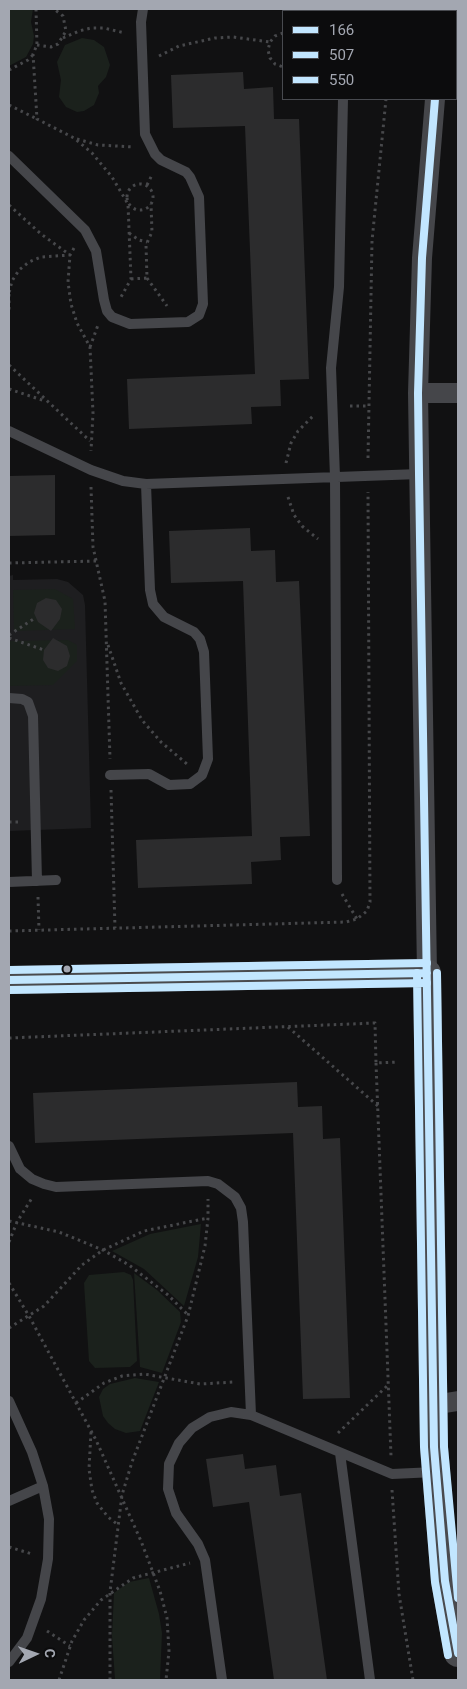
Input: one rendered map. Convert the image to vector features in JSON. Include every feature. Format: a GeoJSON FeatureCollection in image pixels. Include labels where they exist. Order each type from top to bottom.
{"type":"FeatureCollection","features":[{"type":"Feature","properties":{"kind":"street"},"geometry":{"type":"LineString","coordinates":[[435,100],[422,258],[418,393],[419,474],[427,973],[446,1403],[435,1472],[445,1582],[458,1653]]}},
{"type":"Feature","properties":{"kind":"street"},"geometry":{"type":"LineString","coordinates":[[418,393],[458,393]]}},
{"type":"Feature","properties":{"kind":"street"},"geometry":{"type":"LineString","coordinates":[[9,980],[427,973]]}},
{"type":"Feature","properties":{"kind":"lane"},"geometry":{"type":"LineString","coordinates":[[9,156],[85,230],[96,252],[107,311],[120,322],[130,324],[182,322],[194,319],[202,310],[203,304],[199,197],[194,183],[186,172],[161,160],[150,146],[145,134],[141,13],[143,9]]}},
{"type":"Feature","properties":{"kind":"lane"},"geometry":{"type":"LineString","coordinates":[[337,880],[334,477],[331,368],[339,287],[344,100]]}},
{"type":"Feature","properties":{"kind":"lane"},"geometry":{"type":"LineString","coordinates":[[9,431],[91,470],[123,481],[146,484],[419,474]]}},
{"type":"Feature","properties":{"kind":"lane"},"geometry":{"type":"LineString","coordinates":[[110,775],[149,774],[169,785],[190,784],[202,775],[208,759],[204,652],[200,639],[194,632],[164,617],[153,604],[150,590],[146,484]]}},
{"type":"Feature","properties":{"kind":"lane"},"geometry":{"type":"LineString","coordinates":[[9,698],[22,699],[28,702],[33,716],[38,881]]}},
{"type":"Feature","properties":{"kind":"lane"},"geometry":{"type":"LineString","coordinates":[[9,882],[56,880]]}},
{"type":"Feature","properties":{"kind":"lane"},"geometry":{"type":"LineString","coordinates":[[9,1149],[20,1168],[32,1179],[56,1187],[208,1181],[227,1189],[235,1197],[241,1208],[251,1415]]}},
{"type":"Feature","properties":{"kind":"lane"},"geometry":{"type":"LineString","coordinates":[[9,1401],[32,1452],[43,1486],[49,1519],[48,1559],[34,1622],[26,1638],[9,1662]]}},
{"type":"Feature","properties":{"kind":"lane"},"geometry":{"type":"LineString","coordinates":[[222,1680],[205,1560],[195,1539],[176,1513],[168,1489],[169,1464],[179,1443],[192,1428],[210,1417],[231,1412],[251,1415],[392,1474],[435,1472]]}},
{"type":"Feature","properties":{"kind":"lane"},"geometry":{"type":"LineString","coordinates":[[340,1453],[370,1680]]}},
{"type":"Feature","properties":{"kind":"lane"},"geometry":{"type":"LineString","coordinates":[[9,1501],[43,1486]]}},
{"type":"Feature","properties":{"kind":"path"},"geometry":{"type":"LineString","coordinates":[[9,70],[28,60],[38,45],[37,9]]}},
{"type":"Feature","properties":{"kind":"path"},"geometry":{"type":"LineString","coordinates":[[56,9],[63,16],[66,23],[63,38]]}},
{"type":"Feature","properties":{"kind":"path"},"geometry":{"type":"LineString","coordinates":[[38,45],[51,47],[63,38],[79,31],[104,28],[119,30],[128,35],[142,48]]}},
{"type":"Feature","properties":{"kind":"path"},"geometry":{"type":"LineString","coordinates":[[282,33],[275,36],[270,42],[268,50],[270,58],[275,64],[282,67]]}},
{"type":"Feature","properties":{"kind":"path"},"geometry":{"type":"LineString","coordinates":[[162,54],[179,46],[215,38],[233,37],[270,42]]}},
{"type":"Feature","properties":{"kind":"path"},"geometry":{"type":"LineString","coordinates":[[33,54],[37,119]]}},
{"type":"Feature","properties":{"kind":"path"},"geometry":{"type":"LineString","coordinates":[[9,931],[346,922],[357,920],[367,911],[370,902],[368,476],[372,241],[386,100]]}},
{"type":"Feature","properties":{"kind":"path"},"geometry":{"type":"LineString","coordinates":[[9,106],[74,138],[115,148],[150,146]]}},
{"type":"Feature","properties":{"kind":"path"},"geometry":{"type":"LineString","coordinates":[[74,138],[103,166],[128,204],[139,211],[146,209],[151,204]]}},
{"type":"Feature","properties":{"kind":"path"},"geometry":{"type":"LineString","coordinates":[[107,311],[125,292],[131,278],[128,204],[126,197],[128,190],[133,185],[140,183],[151,190],[153,197],[151,204],[152,232],[147,242],[147,278],[159,296],[182,322]]}},
{"type":"Feature","properties":{"kind":"path"},"geometry":{"type":"LineString","coordinates":[[9,205],[41,234],[70,255]]}},
{"type":"Feature","properties":{"kind":"path"},"geometry":{"type":"LineString","coordinates":[[85,230],[70,255],[68,282],[71,304],[77,323],[90,346],[93,413],[91,441],[92,541],[104,588],[114,928]]}},
{"type":"Feature","properties":{"kind":"path"},"geometry":{"type":"LineString","coordinates":[[129,232],[139,240],[147,242]]}},
{"type":"Feature","properties":{"kind":"path"},"geometry":{"type":"LineString","coordinates":[[9,313],[9,294],[15,275],[28,262],[41,257],[70,255]]}},
{"type":"Feature","properties":{"kind":"path"},"geometry":{"type":"LineString","coordinates":[[131,278],[147,278]]}},
{"type":"Feature","properties":{"kind":"path"},"geometry":{"type":"LineString","coordinates":[[9,365],[91,441]]}},
{"type":"Feature","properties":{"kind":"path"},"geometry":{"type":"LineString","coordinates":[[9,389],[48,402]]}},
{"type":"Feature","properties":{"kind":"path"},"geometry":{"type":"LineString","coordinates":[[9,563],[97,562]]}},
{"type":"Feature","properties":{"kind":"path"},"geometry":{"type":"LineString","coordinates":[[9,636],[35,618]]}},
{"type":"Feature","properties":{"kind":"path"},"geometry":{"type":"LineString","coordinates":[[9,636],[44,650]]}},
{"type":"Feature","properties":{"kind":"path"},"geometry":{"type":"LineString","coordinates":[[106,640],[121,683],[142,720],[161,742],[202,775]]}},
{"type":"Feature","properties":{"kind":"path"},"geometry":{"type":"LineString","coordinates":[[337,880],[342,894],[357,920]]}},
{"type":"Feature","properties":{"kind":"path"},"geometry":{"type":"LineString","coordinates":[[38,881],[39,930]]}},
{"type":"Feature","properties":{"kind":"path"},"geometry":{"type":"LineString","coordinates":[[9,1038],[374,1023],[388,1385],[399,1594],[413,1680]]}},
{"type":"Feature","properties":{"kind":"path"},"geometry":{"type":"LineString","coordinates":[[288,1027],[378,1106]]}},
{"type":"Feature","properties":{"kind":"path"},"geometry":{"type":"LineString","coordinates":[[376,1062],[398,1062]]}},
{"type":"Feature","properties":{"kind":"path"},"geometry":{"type":"LineString","coordinates":[[110,1680],[110,1592],[122,1495],[132,1462],[188,1316],[200,1274],[208,1218],[208,1181]]}},
{"type":"Feature","properties":{"kind":"path"},"geometry":{"type":"LineString","coordinates":[[9,1242],[17,1222],[29,1202],[44,1184]]}},
{"type":"Feature","properties":{"kind":"path"},"geometry":{"type":"LineString","coordinates":[[9,1328],[44,1306],[82,1265],[103,1250],[144,1231],[208,1218]]}},
{"type":"Feature","properties":{"kind":"path"},"geometry":{"type":"LineString","coordinates":[[9,1221],[59,1232],[103,1250],[129,1265],[160,1289],[188,1316]]}},
{"type":"Feature","properties":{"kind":"path"},"geometry":{"type":"LineString","coordinates":[[9,1284],[29,1316],[91,1431],[122,1495],[153,1572],[167,1618],[169,1650],[166,1680]]}},
{"type":"Feature","properties":{"kind":"path"},"geometry":{"type":"LineString","coordinates":[[76,1403],[104,1383],[122,1376],[144,1374],[200,1384],[250,1381]]}},
{"type":"Feature","properties":{"kind":"path"},"geometry":{"type":"LineString","coordinates":[[324,1446],[388,1385]]}},
{"type":"Feature","properties":{"kind":"path"},"geometry":{"type":"LineString","coordinates":[[91,1431],[88,1469],[92,1490],[97,1503],[108,1517],[117,1524]]}},
{"type":"Feature","properties":{"kind":"path"},"geometry":{"type":"LineString","coordinates":[[9,1546],[48,1559]]}},
{"type":"Feature","properties":{"kind":"path"},"geometry":{"type":"LineString","coordinates":[[59,1680],[70,1646],[84,1620],[110,1592],[133,1578],[205,1560]]}},
{"type":"Feature","properties":{"kind":"path"},"geometry":{"type":"LineString","coordinates":[[34,1622],[70,1646]]}},
{"type":"Feature","properties":{"kind":"shaded area"},"geometry":{"type":"Polygon","coordinates":[[[9,9],[33,9],[31,22],[34,36],[33,44],[26,57],[9,66],[9,9]]]}},
{"type":"Feature","properties":{"kind":"shaded area"},"geometry":{"type":"Polygon","coordinates":[[[82,38],[94,40],[104,47],[110,65],[106,77],[98,86],[99,93],[94,105],[84,111],[77,112],[66,107],[59,97],[61,80],[57,62],[65,45],[82,38]]]}},
{"type":"Feature","properties":{"kind":"shaded area"},"geometry":{"type":"Polygon","coordinates":[[[13,575],[13,580],[57,579],[68,582],[83,595],[85,605],[91,828],[9,831],[9,576],[13,575]]]}},
{"type":"Feature","properties":{"kind":"shaded area"},"geometry":{"type":"Polygon","coordinates":[[[55,589],[73,599],[75,629],[14,631],[13,590],[55,589]]]}},
{"type":"Feature","properties":{"kind":"shaded area"},"geometry":{"type":"Polygon","coordinates":[[[68,640],[77,645],[77,661],[53,685],[9,686],[9,641],[68,640]]]}},
{"type":"Feature","properties":{"kind":"shaded area"},"geometry":{"type":"Polygon","coordinates":[[[201,1224],[198,1257],[184,1306],[144,1269],[112,1251],[150,1234],[201,1224]]]}},
{"type":"Feature","properties":{"kind":"shaded area"},"geometry":{"type":"Polygon","coordinates":[[[124,1272],[131,1275],[133,1280],[137,1361],[130,1367],[95,1368],[89,1361],[84,1283],[89,1275],[124,1272]]]}},
{"type":"Feature","properties":{"kind":"shaded area"},"geometry":{"type":"Polygon","coordinates":[[[134,1273],[157,1290],[180,1312],[181,1322],[162,1373],[140,1367],[134,1273]]]}},
{"type":"Feature","properties":{"kind":"shaded area"},"geometry":{"type":"Polygon","coordinates":[[[135,1378],[159,1382],[140,1431],[126,1433],[115,1429],[108,1423],[103,1416],[99,1397],[103,1389],[110,1384],[135,1378]]]}},
{"type":"Feature","properties":{"kind":"shaded area"},"geometry":{"type":"Polygon","coordinates":[[[149,1578],[162,1633],[160,1680],[115,1680],[112,1636],[114,1593],[129,1582],[149,1578]]]}},
{"type":"Feature","properties":{"kind":"building"},"geometry":{"type":"Polygon","coordinates":[[[243,72],[244,89],[273,87],[274,119],[299,119],[309,379],[280,380],[281,406],[251,407],[252,424],[129,429],[127,379],[255,374],[245,126],[173,128],[171,75],[243,72]]]}},
{"type":"Feature","properties":{"kind":"building"},"geometry":{"type":"Polygon","coordinates":[[[55,475],[55,535],[9,536],[9,476],[55,475]]]}},
{"type":"Feature","properties":{"kind":"building"},"geometry":{"type":"Polygon","coordinates":[[[250,528],[251,551],[275,550],[276,582],[299,581],[310,836],[280,837],[281,860],[251,862],[252,884],[138,888],[136,840],[252,836],[243,581],[171,583],[169,531],[250,528]]]}},
{"type":"Feature","properties":{"kind":"building"},"geometry":{"type":"Polygon","coordinates":[[[46,598],[56,600],[62,609],[60,619],[51,631],[38,622],[34,613],[37,603],[46,598]]]}},
{"type":"Feature","properties":{"kind":"building"},"geometry":{"type":"Polygon","coordinates":[[[53,638],[67,646],[70,656],[67,666],[58,671],[48,668],[43,660],[44,650],[53,638]]]}},
{"type":"Feature","properties":{"kind":"building"},"geometry":{"type":"Polygon","coordinates":[[[297,1082],[298,1107],[322,1106],[323,1139],[340,1138],[350,1398],[303,1399],[293,1133],[35,1143],[33,1093],[297,1082]]]}},
{"type":"Feature","properties":{"kind":"building"},"geometry":{"type":"Polygon","coordinates":[[[243,1454],[245,1469],[276,1465],[280,1496],[301,1493],[327,1680],[274,1680],[249,1502],[213,1507],[206,1459],[243,1454]]]}},
{"type":"Feature","properties":{"kind":"transit line","name":"166"},"geometry":{"type":"LineString","coordinates":[[435,100],[422,258],[418,393],[419,474],[434,1447],[445,1581],[458,1653]]}},
{"type":"Feature","properties":{"kind":"transit line","name":"550"},"geometry":{"type":"LineString","coordinates":[[9,970],[427,963]]}},
{"type":"Feature","properties":{"kind":"transit line","name":"507"},"geometry":{"type":"LineString","coordinates":[[417,973],[424,1447],[435,1582],[448,1655]]}},
{"type":"Feature","properties":{"kind":"transit line","name":"166"},"geometry":{"type":"LineString","coordinates":[[9,980],[427,973]]}},
{"type":"Feature","properties":{"kind":"transit line","name":"550"},"geometry":{"type":"LineString","coordinates":[[437,973],[444,1447],[458,1598]]}},
{"type":"Feature","properties":{"kind":"transit line","name":"507"},"geometry":{"type":"LineString","coordinates":[[9,990],[427,983]]}}]}
